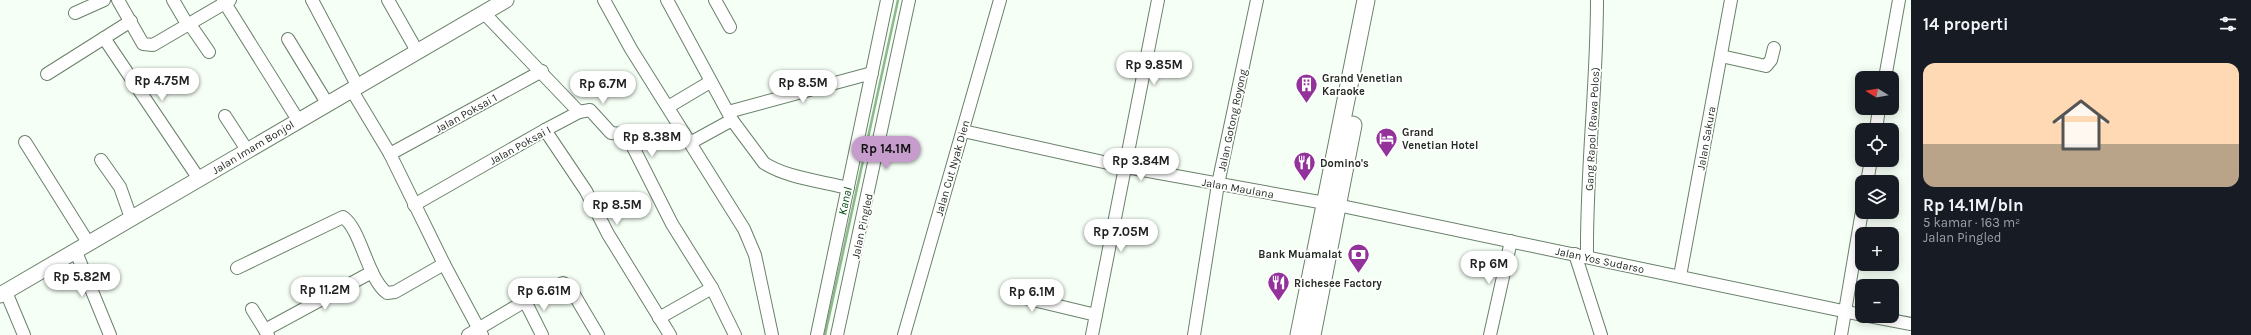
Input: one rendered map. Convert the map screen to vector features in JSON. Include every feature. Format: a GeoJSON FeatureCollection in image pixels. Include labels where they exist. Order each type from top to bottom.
{"type":"FeatureCollection","features":[{"type":"Feature","properties":{"kind":"highway"},"geometry":{"type":"LineString","coordinates":[[1358,71],[1366,0]]}},
{"type":"Feature","properties":{"kind":"highway"},"geometry":{"type":"LineString","coordinates":[[1299,335],[1331,204],[1358,71],[1378,0]]}},
{"type":"Feature","properties":{"kind":"highway"},"geometry":{"type":"LineString","coordinates":[[1312,335],[1331,204]]}},
{"type":"Feature","properties":{"kind":"main road","name":"Jalan Imam Bonjol"},"geometry":{"type":"LineString","coordinates":[[3,293],[76,252],[326,103],[417,51],[487,7],[506,0]]}},
{"type":"Feature","properties":{"kind":"street"},"geometry":{"type":"LineString","coordinates":[[76,13],[104,0]]}},
{"type":"Feature","properties":{"kind":"street"},"geometry":{"type":"LineString","coordinates":[[118,0],[143,44],[148,46],[153,45],[226,1],[298,120]]}},
{"type":"Feature","properties":{"kind":"street"},"geometry":{"type":"LineString","coordinates":[[173,0],[188,24],[209,52]]}},
{"type":"Feature","properties":{"kind":"street"},"geometry":{"type":"LineString","coordinates":[[312,0],[354,87],[390,154],[444,264],[481,332]]}},
{"type":"Feature","properties":{"kind":"street"},"geometry":{"type":"LineString","coordinates":[[388,0],[417,51]]}},
{"type":"Feature","properties":{"kind":"street"},"geometry":{"type":"LineString","coordinates":[[604,0],[631,49],[727,201],[752,246],[767,302],[772,335]]}},
{"type":"Feature","properties":{"kind":"street"},"geometry":{"type":"LineString","coordinates":[[667,0],[710,82],[730,116],[764,163],[770,167],[848,188]]}},
{"type":"Feature","properties":{"kind":"street"},"geometry":{"type":"LineString","coordinates":[[715,0],[730,27]]}},
{"type":"Feature","properties":{"kind":"street"},"geometry":{"type":"LineString","coordinates":[[817,335],[887,0]]}},
{"type":"Feature","properties":{"kind":"street","name":"Jalan Pingled"},"geometry":{"type":"LineString","coordinates":[[837,335],[909,0]]}},
{"type":"Feature","properties":{"kind":"street","name":"Jalan Cut Nyak Dien"},"geometry":{"type":"LineString","coordinates":[[904,335],[1000,0]]}},
{"type":"Feature","properties":{"kind":"street"},"geometry":{"type":"LineString","coordinates":[[1092,335],[1158,0]]}},
{"type":"Feature","properties":{"kind":"street","name":"Jalan Gotong Royong"},"geometry":{"type":"LineString","coordinates":[[1194,335],[1218,184],[1257,0]]}},
{"type":"Feature","properties":{"kind":"street","name":"Gang Rapol (Rawa Polos)"},"geometry":{"type":"LineString","coordinates":[[1587,257],[1587,218],[1594,106],[1597,0]]}},
{"type":"Feature","properties":{"kind":"street","name":"Jalan Sakura"},"geometry":{"type":"LineString","coordinates":[[1680,276],[1731,0]]}},
{"type":"Feature","properties":{"kind":"street"},"geometry":{"type":"LineString","coordinates":[[1886,71],[1899,0]]}},
{"type":"Feature","properties":{"kind":"street"},"geometry":{"type":"LineString","coordinates":[[487,7],[579,112],[590,110],[611,133],[623,134],[628,138],[672,224],[712,288],[735,335]]}},
{"type":"Feature","properties":{"kind":"street"},"geometry":{"type":"LineString","coordinates":[[47,74],[130,21]]}},
{"type":"Feature","properties":{"kind":"street"},"geometry":{"type":"LineString","coordinates":[[104,38],[199,179]]}},
{"type":"Feature","properties":{"kind":"street"},"geometry":{"type":"LineString","coordinates":[[288,39],[326,103]]}},
{"type":"Feature","properties":{"kind":"street"},"geometry":{"type":"LineString","coordinates":[[1721,56],[1766,66],[1771,60],[1774,48]]}},
{"type":"Feature","properties":{"kind":"street","name":"Jalan Poksai 1"},"geometry":{"type":"LineString","coordinates":[[390,154],[542,71]]}},
{"type":"Feature","properties":{"kind":"street"},"geometry":{"type":"LineString","coordinates":[[690,143],[730,116],[872,73]]}},
{"type":"Feature","properties":{"kind":"street"},"geometry":{"type":"LineString","coordinates":[[668,107],[710,82]]}},
{"type":"Feature","properties":{"kind":"street","name":"Jalan Poksai I"},"geometry":{"type":"LineString","coordinates":[[414,205],[579,112]]}},
{"type":"Feature","properties":{"kind":"street"},"geometry":{"type":"LineString","coordinates":[[225,116],[247,150]]}},
{"type":"Feature","properties":{"kind":"street"},"geometry":{"type":"LineString","coordinates":[[545,130],[586,191],[608,234],[670,335]]}},
{"type":"Feature","properties":{"kind":"street","name":"Jalan Maulana"},"geometry":{"type":"LineString","coordinates":[[963,131],[1126,167],[1331,204]]}},
{"type":"Feature","properties":{"kind":"street"},"geometry":{"type":"LineString","coordinates":[[26,142],[89,244]]}},
{"type":"Feature","properties":{"kind":"street"},"geometry":{"type":"LineString","coordinates":[[101,160],[120,187],[131,218]]}},
{"type":"Feature","properties":{"kind":"street","name":"Jalan Yos Sudarso"},"geometry":{"type":"LineString","coordinates":[[1331,204],[1855,313]]}},
{"type":"Feature","properties":{"kind":"street"},"geometry":{"type":"LineString","coordinates":[[237,268],[343,217],[359,242],[377,283],[383,290],[390,293],[444,264]]}},
{"type":"Feature","properties":{"kind":"street"},"geometry":{"type":"LineString","coordinates":[[1841,335],[1861,219]]}},
{"type":"Feature","properties":{"kind":"street"},"geometry":{"type":"LineString","coordinates":[[1490,335],[1511,241]]}},
{"type":"Feature","properties":{"kind":"street"},"geometry":{"type":"LineString","coordinates":[[76,252],[110,335]]}},
{"type":"Feature","properties":{"kind":"street"},"geometry":{"type":"LineString","coordinates":[[1575,254],[1601,335]]}},
{"type":"Feature","properties":{"kind":"street"},"geometry":{"type":"LineString","coordinates":[[252,309],[267,332],[372,272]]}},
{"type":"Feature","properties":{"kind":"street"},"geometry":{"type":"LineString","coordinates":[[468,335],[481,332],[525,300],[558,285],[566,283],[598,335]]}},
{"type":"Feature","properties":{"kind":"street"},"geometry":{"type":"LineString","coordinates":[[659,318],[712,288]]}},
{"type":"Feature","properties":{"kind":"street"},"geometry":{"type":"LineString","coordinates":[[3,293],[24,335]]}},
{"type":"Feature","properties":{"kind":"street"},"geometry":{"type":"LineString","coordinates":[[1017,296],[1096,315]]}},
{"type":"Feature","properties":{"kind":"street"},"geometry":{"type":"LineString","coordinates":[[525,300],[542,335]]}},
{"type":"Feature","properties":{"kind":"street"},"geometry":{"type":"LineString","coordinates":[[1899,322],[1911,324]]}},
{"type":"Feature","properties":{"kind":"waterway","name":"Kanal"},"geometry":{"type":"LineString","coordinates":[[825,335],[898,0]]}},
{"type":"Feature","properties":{"kind":"place","name":"Grand Venetian Karaoke"},"geometry":{"type":"Point","coordinates":[1306,104]}},
{"type":"Feature","properties":{"kind":"place","name":"Grand Venetian Hotel"},"geometry":{"type":"Point","coordinates":[1387,158]}},
{"type":"Feature","properties":{"kind":"place","name":"Domino's"},"geometry":{"type":"Point","coordinates":[1305,182]}},
{"type":"Feature","properties":{"kind":"place","name":"Bank Muamalat"},"geometry":{"type":"Point","coordinates":[1358,274]}},
{"type":"Feature","properties":{"kind":"place","name":"Richesee Factory"},"geometry":{"type":"Point","coordinates":[1279,302]}}]}
